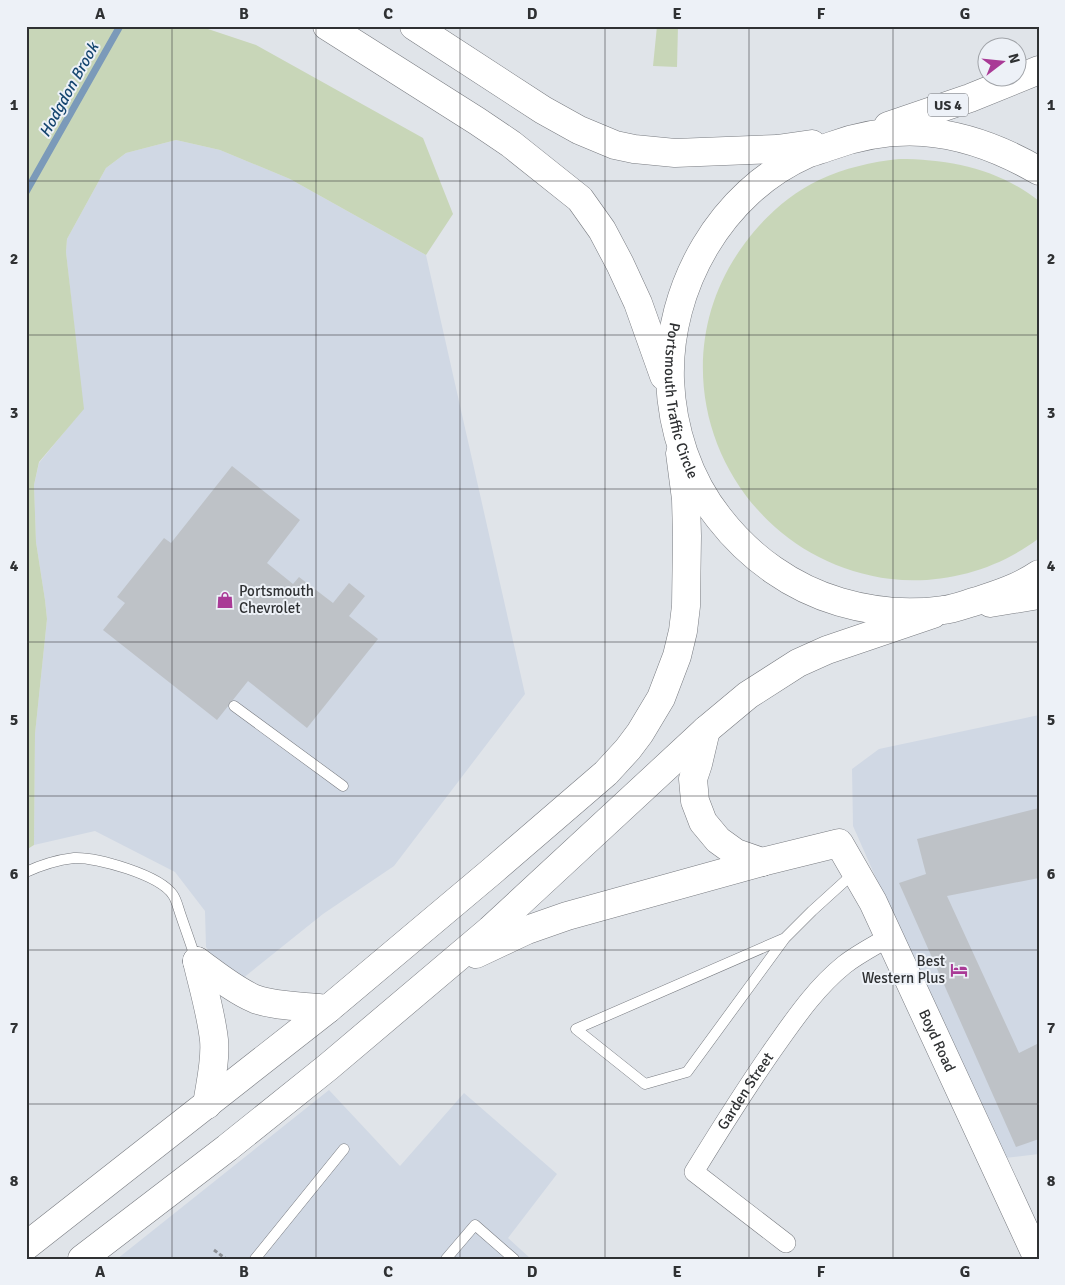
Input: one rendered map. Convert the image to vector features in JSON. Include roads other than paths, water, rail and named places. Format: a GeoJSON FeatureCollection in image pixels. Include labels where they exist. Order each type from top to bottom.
{"type":"FeatureCollection","features":[{"type":"Feature","properties":{"kind":"main road"},"geometry":{"type":"LineString","coordinates":[[327,26],[504,140],[580,199],[602,230],[638,303],[670,396]]}},
{"type":"Feature","properties":{"kind":"main road"},"geometry":{"type":"LineString","coordinates":[[414,26],[543,110],[579,130],[615,145],[654,152],[736,152],[776,149],[856,137]]}},
{"type":"Feature","properties":{"kind":"main road","name":"US 4"},"geometry":{"type":"LineString","coordinates":[[856,137],[978,95],[1039,70]]}},
{"type":"Feature","properties":{"kind":"main road","name":"Portsmouth Traffic Circle"},"geometry":{"type":"LineString","coordinates":[[1039,171],[993,147],[942,134],[899,132],[856,137],[807,154],[763,182],[740,202],[720,224],[703,250],[689,277],[679,305],[672,335],[669,365],[670,396],[675,426],[684,455],[696,483],[712,509],[730,532],[751,553],[801,587],[858,607],[886,612],[915,613],[945,610],[1010,590],[1039,574]]}},
{"type":"Feature","properties":{"kind":"main road"},"geometry":{"type":"LineString","coordinates":[[32,1259],[26,1247],[328,1009],[492,872],[606,773],[628,749],[651,716],[666,686],[677,656],[686,606],[686,499],[675,426]]}},
{"type":"Feature","properties":{"kind":"main road"},"geometry":{"type":"LineString","coordinates":[[82,1259],[276,1110],[490,930],[706,730],[748,694],[798,663],[827,650],[945,610],[1039,595]]}},
{"type":"Feature","properties":{"kind":"main road"},"geometry":{"type":"LineString","coordinates":[[706,730],[693,779],[694,800],[703,822],[718,840],[736,853],[762,862]]}},
{"type":"Feature","properties":{"kind":"main road","name":"Boyd Road"},"geometry":{"type":"LineString","coordinates":[[762,862],[839,843],[873,902],[1038,1259]]}},
{"type":"Feature","properties":{"kind":"main road"},"geometry":{"type":"LineString","coordinates":[[431,978],[492,946],[567,916],[762,862]]}},
{"type":"Feature","properties":{"kind":"main road"},"geometry":{"type":"LineString","coordinates":[[196,961],[228,983],[255,998],[277,1004],[328,1009]]}},
{"type":"Feature","properties":{"kind":"main road"},"geometry":{"type":"LineString","coordinates":[[196,961],[211,1018],[214,1042],[214,1062],[207,1105]]}},
{"type":"Feature","properties":{"kind":"street","name":"Garden Street"},"geometry":{"type":"LineString","coordinates":[[786,1244],[694,1172],[758,1071],[802,1008],[844,965],[889,937]]}},
{"type":"Feature","properties":{"kind":"lane"},"geometry":{"type":"LineString","coordinates":[[234,706],[343,786]]}},
{"type":"Feature","properties":{"kind":"lane"},"geometry":{"type":"LineString","coordinates":[[26,872],[56,861],[76,858],[109,863],[138,872],[162,884],[173,895],[196,961]]}},
{"type":"Feature","properties":{"kind":"lane"},"geometry":{"type":"LineString","coordinates":[[785,938],[576,1029],[646,1084],[687,1072],[785,938],[856,871]]}},
{"type":"Feature","properties":{"kind":"lane"},"geometry":{"type":"LineString","coordinates":[[255,1259],[344,1149]]}},
{"type":"Feature","properties":{"kind":"lane"},"geometry":{"type":"LineString","coordinates":[[446,1259],[475,1225],[514,1259]]}},
{"type":"Feature","properties":{"kind":"waterway","name":"Hodgdon Brook"},"geometry":{"type":"LineString","coordinates":[[26,192],[120,26]]}},
{"type":"Feature","properties":{"kind":"place","name":"Portsmouth Chevrolet"},"geometry":{"type":"Point","coordinates":[225,600]}},
{"type":"Feature","properties":{"kind":"place","name":"Best Western Plus"},"geometry":{"type":"Point","coordinates":[959,970]}}]}
